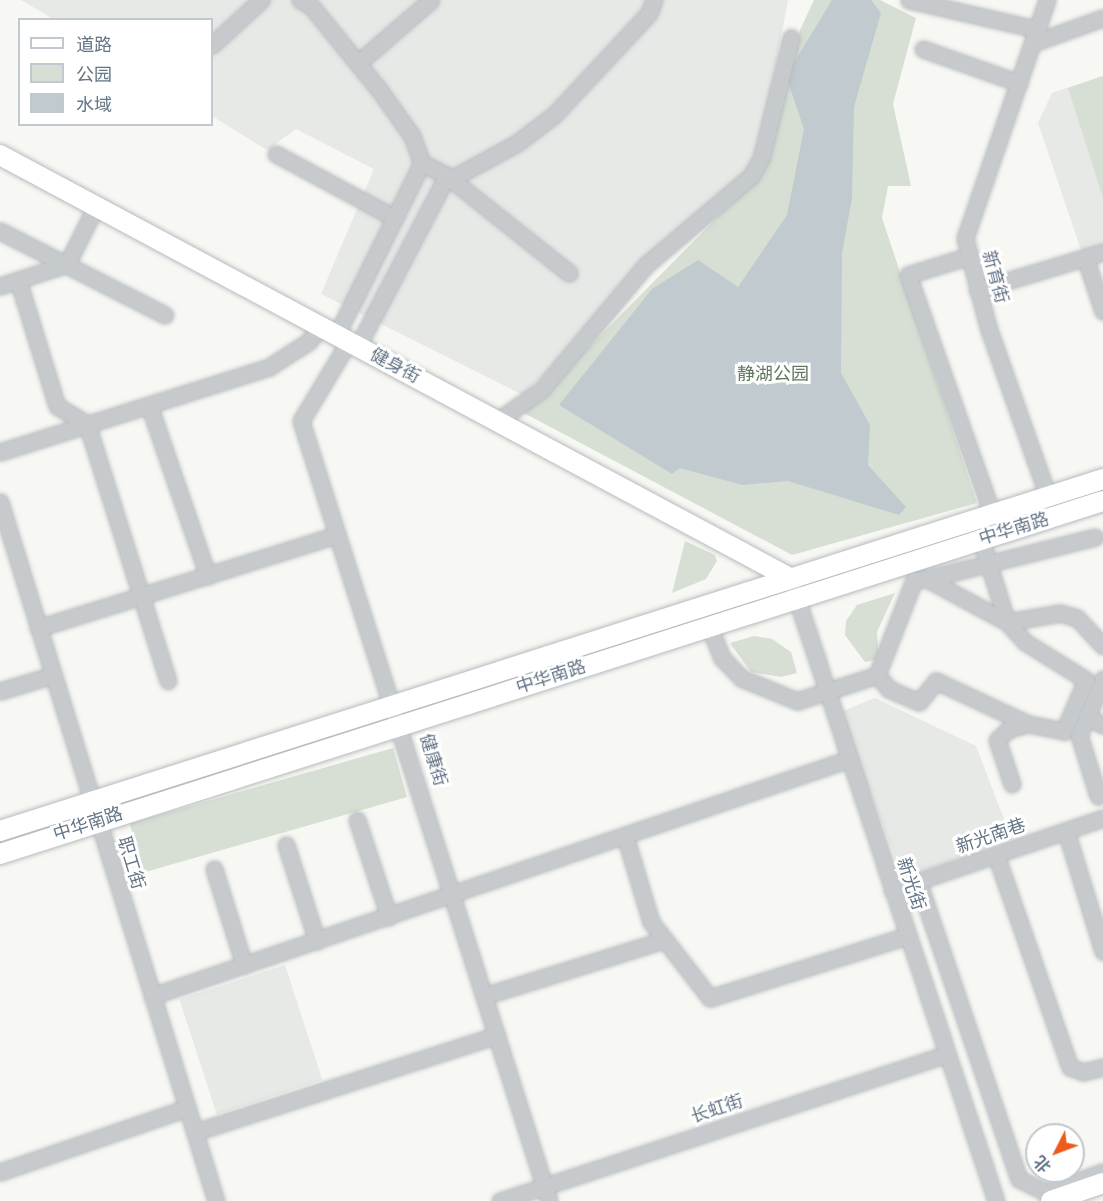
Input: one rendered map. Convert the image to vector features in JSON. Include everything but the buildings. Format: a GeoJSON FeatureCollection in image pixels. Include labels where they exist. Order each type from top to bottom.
{"type":"FeatureCollection","features":[{"type":"Feature","properties":{"kind":"main road","name":"健身街"},"geometry":{"type":"LineString","coordinates":[[0,155],[497,421],[793,587]]}},
{"type":"Feature","properties":{"kind":"main road"},"geometry":{"type":"LineString","coordinates":[[793,587],[992,514],[1103,479]]}},
{"type":"Feature","properties":{"kind":"main road","name":"中华南路"},"geometry":{"type":"LineString","coordinates":[[0,831],[734,596],[793,587],[981,540],[1103,501]]}},
{"type":"Feature","properties":{"kind":"main road","name":"中华南路"},"geometry":{"type":"LineString","coordinates":[[0,854],[97,820],[402,726],[709,626],[793,587]]}},
{"type":"Feature","properties":{"kind":"main road"},"geometry":{"type":"LineString","coordinates":[[1051,1201],[1103,1184]]}},
{"type":"Feature","properties":{"kind":"street"},"geometry":{"type":"LineString","coordinates":[[213,44],[261,0]]}},
{"type":"Feature","properties":{"kind":"street"},"geometry":{"type":"LineString","coordinates":[[358,63],[431,0]]}},
{"type":"Feature","properties":{"kind":"street"},"geometry":{"type":"LineString","coordinates":[[0,452],[269,367],[308,342],[341,337],[449,177],[517,143],[554,115],[651,7],[664,0]]}},
{"type":"Feature","properties":{"kind":"street"},"geometry":{"type":"LineString","coordinates":[[909,0],[933,3],[1035,36],[1103,18]]}},
{"type":"Feature","properties":{"kind":"street","name":"新育街"},"geometry":{"type":"LineString","coordinates":[[1047,0],[965,238],[977,290],[1048,496]]}},
{"type":"Feature","properties":{"kind":"street"},"geometry":{"type":"LineString","coordinates":[[310,2],[412,136],[422,163],[449,177],[569,273]]}},
{"type":"Feature","properties":{"kind":"street"},"geometry":{"type":"LineString","coordinates":[[497,421],[541,390],[646,265],[751,176],[760,159],[791,38]]}},
{"type":"Feature","properties":{"kind":"street"},"geometry":{"type":"LineString","coordinates":[[923,49],[1019,83]]}},
{"type":"Feature","properties":{"kind":"street"},"geometry":{"type":"LineString","coordinates":[[276,154],[395,218]]}},
{"type":"Feature","properties":{"kind":"street"},"geometry":{"type":"LineString","coordinates":[[341,337],[422,163]]}},
{"type":"Feature","properties":{"kind":"street"},"geometry":{"type":"LineString","coordinates":[[0,286],[67,264],[96,206]]}},
{"type":"Feature","properties":{"kind":"street"},"geometry":{"type":"LineString","coordinates":[[0,231],[165,315]]}},
{"type":"Feature","properties":{"kind":"street"},"geometry":{"type":"LineString","coordinates":[[977,290],[1103,252]]}},
{"type":"Feature","properties":{"kind":"street"},"geometry":{"type":"LineString","coordinates":[[969,256],[908,275],[992,514]]}},
{"type":"Feature","properties":{"kind":"street"},"geometry":{"type":"LineString","coordinates":[[1085,257],[1103,312]]}},
{"type":"Feature","properties":{"kind":"street"},"geometry":{"type":"LineString","coordinates":[[18,280],[57,406],[87,424],[168,681]]}},
{"type":"Feature","properties":{"kind":"street","name":"健康街"},"geometry":{"type":"LineString","coordinates":[[341,337],[301,421],[337,535],[396,706],[546,1194]]}},
{"type":"Feature","properties":{"kind":"street"},"geometry":{"type":"LineString","coordinates":[[149,405],[208,576]]}},
{"type":"Feature","properties":{"kind":"street","name":"职工街"},"geometry":{"type":"LineString","coordinates":[[0,502],[90,801],[216,1201]]}},
{"type":"Feature","properties":{"kind":"street"},"geometry":{"type":"LineString","coordinates":[[38,628],[337,535]]}},
{"type":"Feature","properties":{"kind":"street"},"geometry":{"type":"LineString","coordinates":[[709,626],[722,658],[741,678],[797,701],[827,694],[877,675],[914,580],[927,579],[1095,537]]}},
{"type":"Feature","properties":{"kind":"street"},"geometry":{"type":"LineString","coordinates":[[981,540],[1007,622]]}},
{"type":"Feature","properties":{"kind":"street"},"geometry":{"type":"LineString","coordinates":[[877,675],[889,689],[919,702],[936,681],[1028,724],[1064,731],[1086,681],[1025,642],[1007,622],[927,579]]}},
{"type":"Feature","properties":{"kind":"street","name":"新光街"},"geometry":{"type":"LineString","coordinates":[[793,587],[996,1201]]}},
{"type":"Feature","properties":{"kind":"street"},"geometry":{"type":"LineString","coordinates":[[1007,622],[1060,613],[1077,618],[1103,646]]}},
{"type":"Feature","properties":{"kind":"street"},"geometry":{"type":"LineString","coordinates":[[0,691],[53,675]]}},
{"type":"Feature","properties":{"kind":"street"},"geometry":{"type":"LineString","coordinates":[[1098,796],[1078,735],[1103,679]]}},
{"type":"Feature","properties":{"kind":"street"},"geometry":{"type":"LineString","coordinates":[[1087,717],[1103,725]]}},
{"type":"Feature","properties":{"kind":"street"},"geometry":{"type":"LineString","coordinates":[[1012,784],[997,740],[1009,729],[1028,724]]}},
{"type":"Feature","properties":{"kind":"street"},"geometry":{"type":"LineString","coordinates":[[152,996],[849,759]]}},
{"type":"Feature","properties":{"kind":"street","name":"新光南巷"},"geometry":{"type":"LineString","coordinates":[[892,890],[1103,818]]}},
{"type":"Feature","properties":{"kind":"street"},"geometry":{"type":"LineString","coordinates":[[357,820],[388,917]]}},
{"type":"Feature","properties":{"kind":"street"},"geometry":{"type":"LineString","coordinates":[[1066,831],[1103,951]]}},
{"type":"Feature","properties":{"kind":"street"},"geometry":{"type":"LineString","coordinates":[[626,836],[651,922],[710,998],[908,936]]}},
{"type":"Feature","properties":{"kind":"street"},"geometry":{"type":"LineString","coordinates":[[286,845],[317,941]]}},
{"type":"Feature","properties":{"kind":"street"},"geometry":{"type":"LineString","coordinates":[[996,855],[1070,1067],[1083,1072],[1103,1067]]}},
{"type":"Feature","properties":{"kind":"street"},"geometry":{"type":"LineString","coordinates":[[214,869],[244,965]]}},
{"type":"Feature","properties":{"kind":"street"},"geometry":{"type":"LineString","coordinates":[[918,881],[1019,1179],[1046,1192],[1103,1172]]}},
{"type":"Feature","properties":{"kind":"street"},"geometry":{"type":"LineString","coordinates":[[484,996],[664,940]]}},
{"type":"Feature","properties":{"kind":"street"},"geometry":{"type":"LineString","coordinates":[[195,1132],[497,1035]]}},
{"type":"Feature","properties":{"kind":"street","name":"长虹街"},"geometry":{"type":"LineString","coordinates":[[500,1201],[546,1194],[947,1054]]}},
{"type":"Feature","properties":{"kind":"street"},"geometry":{"type":"LineString","coordinates":[[0,1172],[187,1108]]}},
{"type":"Feature","properties":{"kind":"shaded area"},"geometry":{"type":"Polygon","coordinates":[[[21,0],[788,0],[757,163],[523,395],[321,294],[374,169],[296,129],[267,150],[213,117],[213,18],[51,18],[21,0]]]}},
{"type":"Feature","properties":{"kind":"shaded area"},"geometry":{"type":"Polygon","coordinates":[[[1103,76],[1103,246],[1082,253],[1038,123],[1052,93],[1103,76]]]}},
{"type":"Feature","properties":{"kind":"shaded area"},"geometry":{"type":"Polygon","coordinates":[[[875,698],[976,746],[1012,840],[902,877],[840,712],[875,698]]]}},
{"type":"Feature","properties":{"kind":"shaded area"},"geometry":{"type":"Polygon","coordinates":[[[285,965],[322,1080],[217,1114],[179,999],[285,965]]]}},
{"type":"Feature","properties":{"kind":"green space","name":"静湖公园"},"geometry":{"type":"Polygon","coordinates":[[[814,0],[880,0],[916,18],[893,104],[911,186],[888,186],[882,218],[977,503],[792,555],[524,413],[764,170],[800,30],[814,0]]]}},
{"type":"Feature","properties":{"kind":"green space"},"geometry":{"type":"Polygon","coordinates":[[[1103,76],[1103,198],[1068,88],[1103,76]]]}},
{"type":"Feature","properties":{"kind":"green space"},"geometry":{"type":"Polygon","coordinates":[[[685,541],[715,555],[717,561],[706,579],[672,593],[685,541]]]}},
{"type":"Feature","properties":{"kind":"green space"},"geometry":{"type":"Polygon","coordinates":[[[895,593],[877,632],[879,659],[865,662],[845,635],[846,621],[857,605],[895,593]]]}},
{"type":"Feature","properties":{"kind":"green space"},"geometry":{"type":"Polygon","coordinates":[[[754,636],[772,639],[791,652],[797,673],[781,677],[751,672],[730,643],[754,636]]]}},
{"type":"Feature","properties":{"kind":"green space"},"geometry":{"type":"Polygon","coordinates":[[[393,748],[407,797],[144,873],[130,824],[393,748]]]}},
{"type":"Feature","properties":{"kind":"water"},"geometry":{"type":"Polygon","coordinates":[[[832,0],[871,0],[881,13],[854,107],[852,198],[842,253],[841,373],[870,425],[868,465],[906,507],[899,515],[788,481],[742,485],[680,468],[672,474],[559,405],[652,289],[698,260],[738,287],[787,215],[804,129],[786,76],[832,0]]]}}]}
